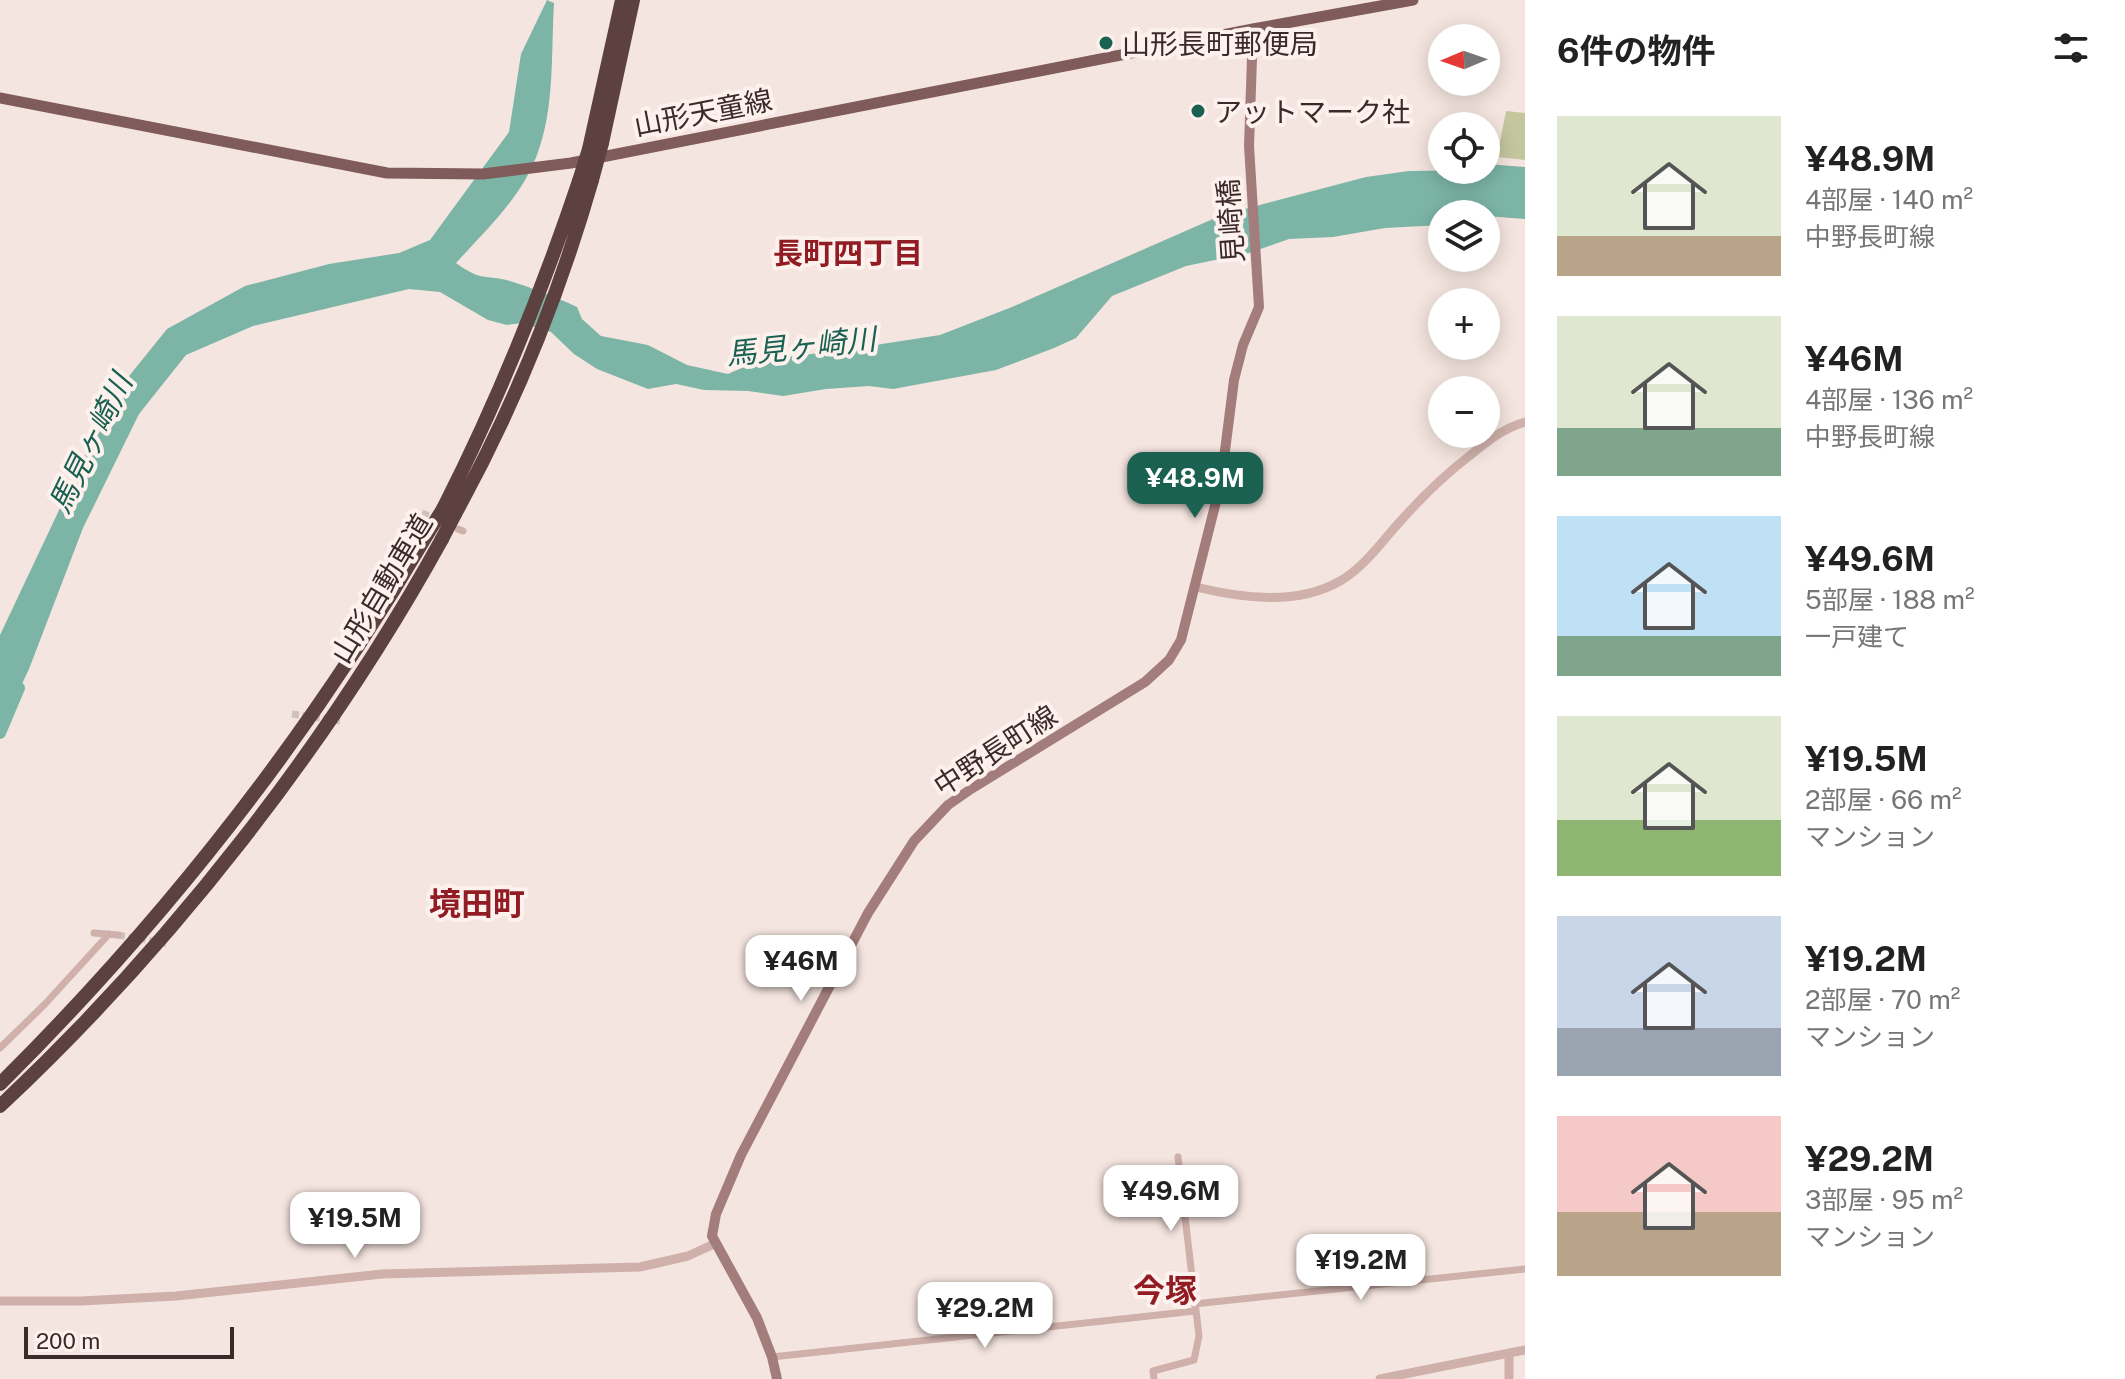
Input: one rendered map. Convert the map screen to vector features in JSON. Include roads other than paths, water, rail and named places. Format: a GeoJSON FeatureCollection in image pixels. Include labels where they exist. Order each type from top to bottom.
{"type":"FeatureCollection","features":[{"type":"Feature","properties":{"kind":"highway","name":"山形自動車道"},"geometry":{"type":"LineString","coordinates":[[595,146],[622,0]]}},
{"type":"Feature","properties":{"kind":"highway","name":"山形自動車道"},"geometry":{"type":"LineString","coordinates":[[0,1084],[91,989],[204,859],[321,702],[435,536],[455,521],[535,307],[571,226],[633,0]]}},
{"type":"Feature","properties":{"kind":"highway","name":"山形自動車道"},"geometry":{"type":"LineString","coordinates":[[0,1106],[37,1072],[144,957],[219,868],[322,731],[380,642],[435,536]]}},
{"type":"Feature","properties":{"kind":"main road","name":"山形天童線"},"geometry":{"type":"LineString","coordinates":[[0,98],[318,161],[387,173],[440,175],[538,168],[1413,0]]}},
{"type":"Feature","properties":{"kind":"main road","name":"見崎橋"},"geometry":{"type":"LineString","coordinates":[[1253,29],[1249,146],[1259,292]]}},
{"type":"Feature","properties":{"kind":"main road","name":"中野長町線"},"geometry":{"type":"LineString","coordinates":[[714,1244],[712,1236],[716,1214],[741,1155],[868,913],[914,841],[948,805],[1111,704],[1161,668],[1177,650],[1196,587],[1221,482],[1234,380],[1243,345],[1259,307],[1259,292]]}},
{"type":"Feature","properties":{"kind":"main road"},"geometry":{"type":"LineString","coordinates":[[714,1244],[757,1318],[777,1379]]}},
{"type":"Feature","properties":{"kind":"street"},"geometry":{"type":"LineString","coordinates":[[1196,587],[1237,596],[1272,597],[1308,592],[1340,581],[1369,556],[1457,465],[1498,434],[1525,422]]}},
{"type":"Feature","properties":{"kind":"street"},"geometry":{"type":"LineString","coordinates":[[94,933],[118,935]]}},
{"type":"Feature","properties":{"kind":"street"},"geometry":{"type":"LineString","coordinates":[[0,1048],[109,934]]}},
{"type":"Feature","properties":{"kind":"street"},"geometry":{"type":"LineString","coordinates":[[1154,1379],[1153,1371],[1194,1360],[1199,1336],[1178,1157]]}},
{"type":"Feature","properties":{"kind":"street"},"geometry":{"type":"LineString","coordinates":[[0,1301],[176,1296],[382,1274],[640,1267],[688,1256],[714,1244]]}},
{"type":"Feature","properties":{"kind":"street"},"geometry":{"type":"LineString","coordinates":[[772,1357],[1525,1269]]}},
{"type":"Feature","properties":{"kind":"street"},"geometry":{"type":"LineString","coordinates":[[1380,1379],[1525,1350]]}},
{"type":"Feature","properties":{"kind":"street"},"geometry":{"type":"LineString","coordinates":[[1509,1353],[1509,1379]]}},
{"type":"Feature","properties":{"kind":"water"},"geometry":{"type":"Polygon","coordinates":[[[547,0],[554,3],[547,118],[537,155],[512,199],[456,263],[478,275],[510,281],[577,307],[582,319],[601,336],[648,345],[687,365],[728,374],[760,360],[940,335],[1012,307],[1222,215],[1366,177],[1428,171],[1428,184],[1500,184],[1500,165],[1525,167],[1525,219],[1500,217],[1500,200],[1428,200],[1428,226],[1289,239],[1249,253],[1186,266],[1112,296],[1076,338],[1054,348],[996,370],[893,389],[869,386],[783,396],[704,390],[676,384],[648,389],[597,369],[574,354],[551,332],[522,323],[507,325],[488,320],[440,292],[409,289],[253,326],[186,355],[139,414],[83,528],[29,669],[0,731],[0,635],[113,396],[167,329],[245,286],[329,264],[399,253],[430,240],[509,132],[521,54],[547,0]]]}},
{"type":"Feature","properties":{"kind":"waterway","name":"馬見ヶ崎川"},"geometry":{"type":"LineString","coordinates":[[0,733],[19,688]]}},
{"type":"Feature","properties":{"kind":"tunnel"},"geometry":{"type":"LineString","coordinates":[[422,513],[438,520]]}},
{"type":"Feature","properties":{"kind":"tunnel"},"geometry":{"type":"LineString","coordinates":[[292,714],[340,721]]}},
{"type":"Feature","properties":{"kind":"tunnel"},"geometry":{"type":"LineString","coordinates":[[118,935],[169,944]]}},
{"type":"Feature","properties":{"kind":"place","name":"山形長町郵便局"},"geometry":{"type":"Point","coordinates":[1106,43]}},
{"type":"Feature","properties":{"kind":"place","name":"アットマーク社"},"geometry":{"type":"Point","coordinates":[1198,111]}},
{"type":"Feature","properties":{"kind":"district","name":"長町四丁目"},"geometry":{"type":"Point","coordinates":[848,253]}},
{"type":"Feature","properties":{"kind":"district","name":"境田町"},"geometry":{"type":"Point","coordinates":[477,903]}},
{"type":"Feature","properties":{"kind":"district","name":"今塚"},"geometry":{"type":"Point","coordinates":[1165,1290]}}]}
